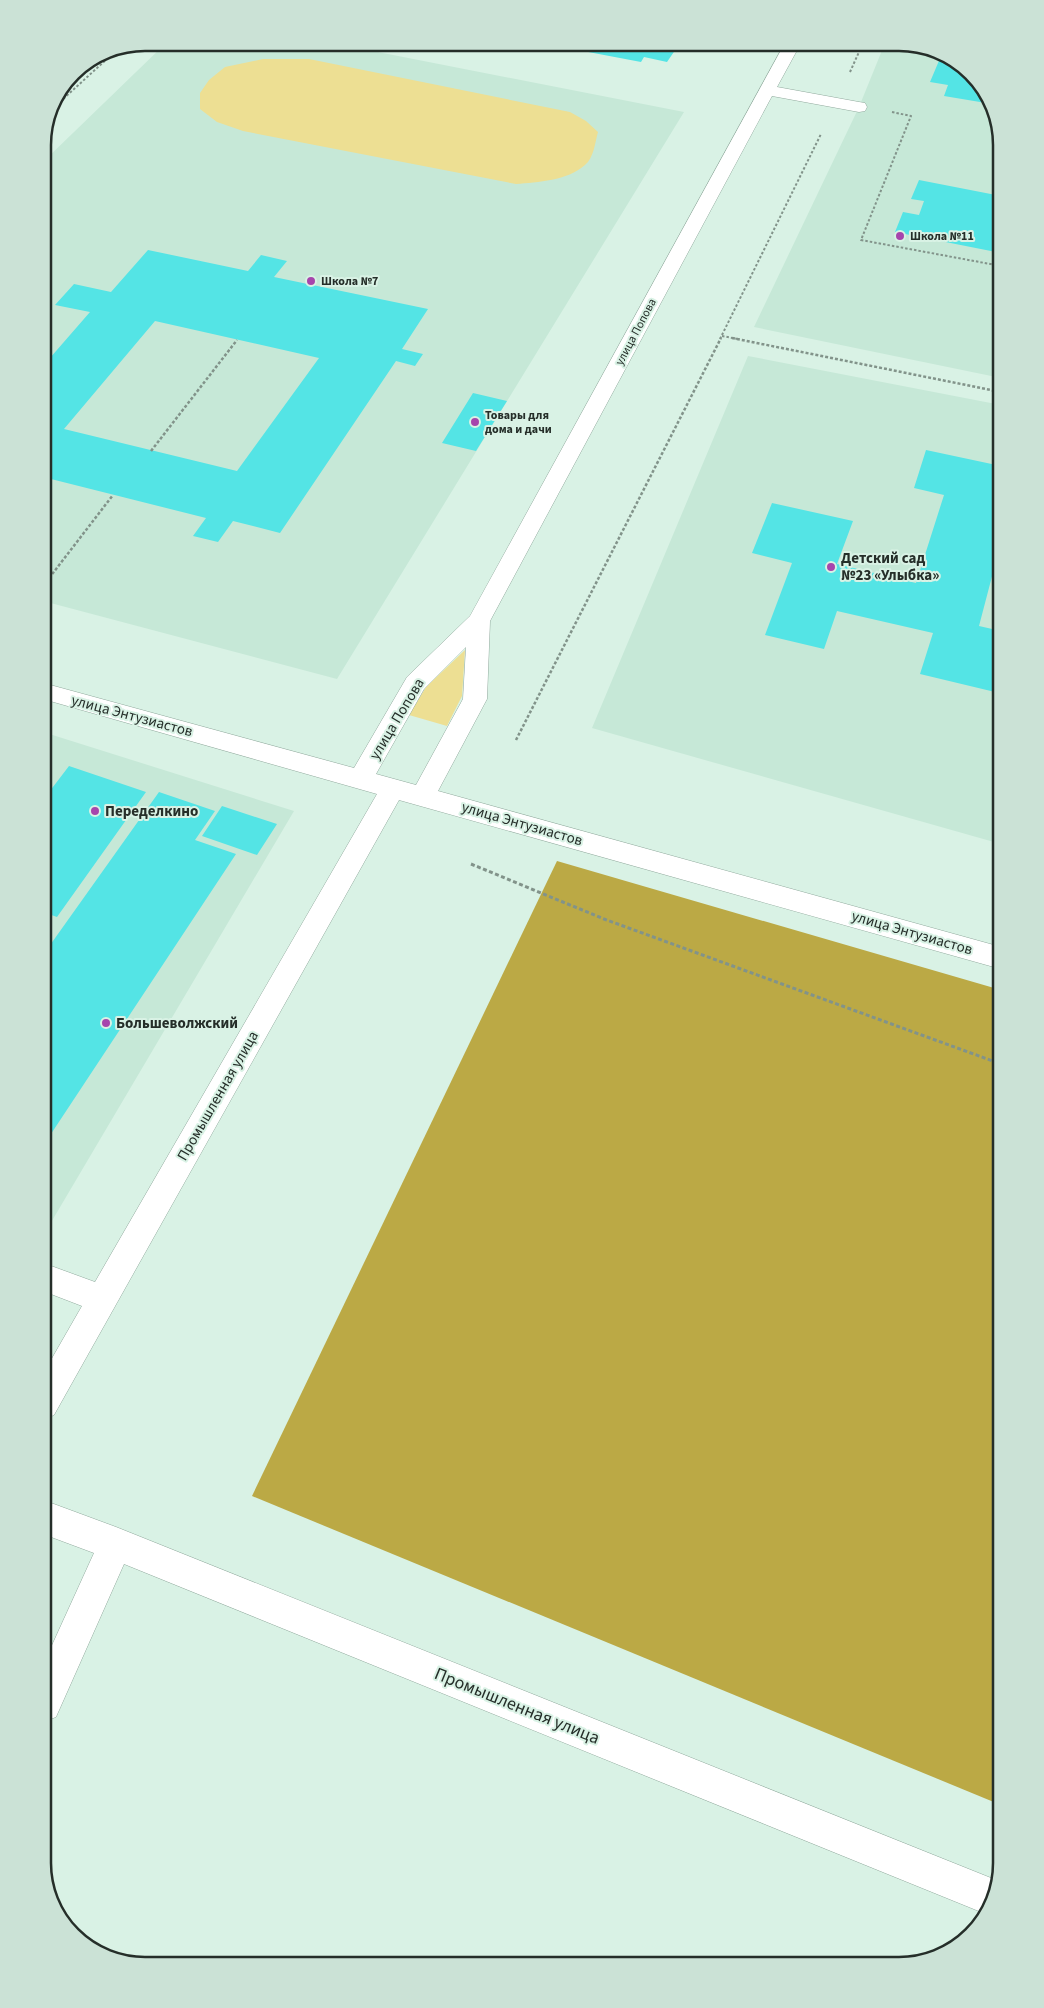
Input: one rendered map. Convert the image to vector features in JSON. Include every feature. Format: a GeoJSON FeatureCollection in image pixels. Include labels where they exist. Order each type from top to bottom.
{"type":"FeatureCollection","features":[{"type":"Feature","properties":{"kind":"street","name":"улица Попова"},"geometry":{"type":"LineString","coordinates":[[361,779],[415,683],[479,621],[788,51]]}},
{"type":"Feature","properties":{"kind":"street"},"geometry":{"type":"LineString","coordinates":[[766,90],[859,107]]}},
{"type":"Feature","properties":{"kind":"street","name":"улица Попова"},"geometry":{"type":"LineString","coordinates":[[423,796],[475,699],[479,621]]}},
{"type":"Feature","properties":{"kind":"street","name":"улица Энтузиастов"},"geometry":{"type":"LineString","coordinates":[[51,693],[993,955]]}},
{"type":"Feature","properties":{"kind":"street","name":"Промышленная улица"},"geometry":{"type":"LineString","coordinates":[[51,1388],[393,788]]}},
{"type":"Feature","properties":{"kind":"street"},"geometry":{"type":"LineString","coordinates":[[51,1280],[102,1299]]}},
{"type":"Feature","properties":{"kind":"street","name":"Промышленная улица"},"geometry":{"type":"LineString","coordinates":[[51,1520],[116,1544],[987,1895]]}},
{"type":"Feature","properties":{"kind":"street"},"geometry":{"type":"LineString","coordinates":[[51,1685],[116,1544]]}},
{"type":"Feature","properties":{"kind":"path"},"geometry":{"type":"LineString","coordinates":[[516,740],[722,336],[859,51]]}},
{"type":"Feature","properties":{"kind":"path"},"geometry":{"type":"LineString","coordinates":[[64,98],[109,58]]}},
{"type":"Feature","properties":{"kind":"path"},"geometry":{"type":"LineString","coordinates":[[859,107],[911,116],[861,240],[993,264]]}},
{"type":"Feature","properties":{"kind":"path"},"geometry":{"type":"LineString","coordinates":[[722,336],[993,390]]}},
{"type":"Feature","properties":{"kind":"path"},"geometry":{"type":"LineString","coordinates":[[151,450],[237,340]]}},
{"type":"Feature","properties":{"kind":"path"},"geometry":{"type":"LineString","coordinates":[[51,576],[113,495]]}},
{"type":"Feature","properties":{"kind":"path"},"geometry":{"type":"LineString","coordinates":[[471,864],[604,920],[993,1061]]}},
{"type":"Feature","properties":{"kind":"shaded area","name":"Школа №7"},"geometry":{"type":"Polygon","coordinates":[[[158,51],[373,51],[684,112],[337,679],[51,603],[51,154],[158,51]]]}},
{"type":"Feature","properties":{"kind":"shaded area","name":"Школа №11"},"geometry":{"type":"Polygon","coordinates":[[[882,51],[905,51],[929,56],[951,67],[973,88],[986,109],[993,139],[993,376],[754,327],[859,107],[882,51]]]}},
{"type":"Feature","properties":{"kind":"shaded area"},"geometry":{"type":"Polygon","coordinates":[[[263,59],[309,59],[570,112],[586,121],[598,132],[594,150],[585,165],[561,178],[516,184],[243,131],[217,122],[200,109],[200,93],[209,80],[225,67],[263,59]]]}},
{"type":"Feature","properties":{"kind":"shaded area","name":"Детский сад №23 «Улыбка»"},"geometry":{"type":"Polygon","coordinates":[[[748,356],[993,403],[993,842],[592,728],[748,356]]]}},
{"type":"Feature","properties":{"kind":"shaded area"},"geometry":{"type":"Polygon","coordinates":[[[465,650],[462,696],[447,726],[409,715],[426,687],[465,650]]]}},
{"type":"Feature","properties":{"kind":"shaded area","name":"Большеволжский"},"geometry":{"type":"Polygon","coordinates":[[[51,735],[294,811],[51,1222],[51,735]]]}},
{"type":"Feature","properties":{"kind":"shaded area"},"geometry":{"type":"Polygon","coordinates":[[[557,861],[993,988],[993,1802],[252,1496],[557,861]]]}},
{"type":"Feature","properties":{"kind":"building"},"geometry":{"type":"Polygon","coordinates":[[[583,51],[675,51],[667,62],[644,57],[641,62],[583,51]]]}},
{"type":"Feature","properties":{"kind":"building"},"geometry":{"type":"Polygon","coordinates":[[[939,61],[961,75],[982,102],[944,96],[948,85],[930,82],[939,61]]]}},
{"type":"Feature","properties":{"kind":"building"},"geometry":{"type":"Polygon","coordinates":[[[919,180],[993,194],[993,251],[895,232],[903,212],[919,215],[924,201],[911,199],[919,180]]]}},
{"type":"Feature","properties":{"kind":"building"},"geometry":{"type":"Polygon","coordinates":[[[148,250],[248,271],[261,255],[287,261],[274,277],[428,309],[402,349],[423,354],[415,366],[396,361],[280,533],[233,521],[218,542],[193,536],[206,518],[51,479],[51,357],[90,312],[55,305],[74,284],[111,292],[148,250]],[[155,321],[64,429],[237,471],[319,358],[155,321]]]}},
{"type":"Feature","properties":{"kind":"building","name":"Товары для дома и дачи"},"geometry":{"type":"Polygon","coordinates":[[[473,393],[507,401],[476,451],[442,443],[473,393]]]}},
{"type":"Feature","properties":{"kind":"building"},"geometry":{"type":"Polygon","coordinates":[[[926,450],[993,464],[993,573],[979,626],[993,629],[993,692],[920,674],[933,633],[837,611],[824,649],[765,635],[792,563],[752,553],[772,503],[853,521],[837,564],[916,583],[944,495],[914,488],[926,450]]]}},
{"type":"Feature","properties":{"kind":"building"},"geometry":{"type":"Polygon","coordinates":[[[69,766],[146,792],[57,917],[51,915],[51,790],[69,766]]]}},
{"type":"Feature","properties":{"kind":"building"},"geometry":{"type":"Polygon","coordinates":[[[159,792],[215,811],[195,840],[236,854],[51,1134],[51,944],[159,792]]]}},
{"type":"Feature","properties":{"kind":"building"},"geometry":{"type":"Polygon","coordinates":[[[222,806],[277,824],[257,855],[202,836],[222,806]]]}},
{"type":"Feature","properties":{"kind":"place","name":"Школа №11"},"geometry":{"type":"Point","coordinates":[900,236]}},
{"type":"Feature","properties":{"kind":"place","name":"Школа №7"},"geometry":{"type":"Point","coordinates":[311,281]}},
{"type":"Feature","properties":{"kind":"place","name":"Товары для дома и дачи"},"geometry":{"type":"Point","coordinates":[475,422]}},
{"type":"Feature","properties":{"kind":"place","name":"Детский сад №23 «Улыбка»"},"geometry":{"type":"Point","coordinates":[831,567]}},
{"type":"Feature","properties":{"kind":"place","name":"Переделкино"},"geometry":{"type":"Point","coordinates":[95,811]}},
{"type":"Feature","properties":{"kind":"place","name":"Большеволжский"},"geometry":{"type":"Point","coordinates":[106,1023]}}]}
